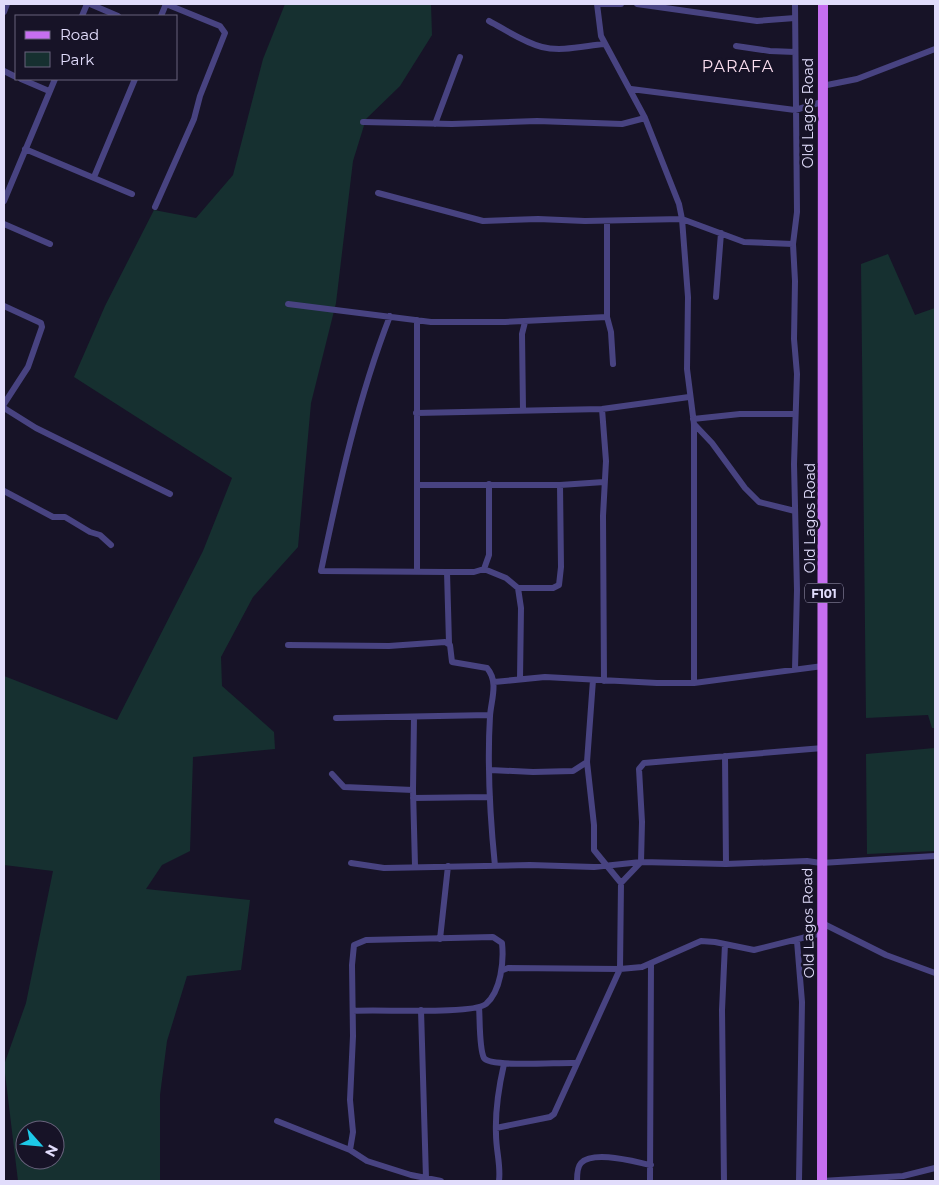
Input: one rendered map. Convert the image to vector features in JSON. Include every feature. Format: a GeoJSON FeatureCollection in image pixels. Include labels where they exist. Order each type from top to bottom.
{"type":"FeatureCollection","features":[{"type":"Feature","properties":{"kind":"main road","name":"Old Lagos Road"},"geometry":{"type":"LineString","coordinates":[[822,1181],[823,4]]}},
{"type":"Feature","properties":{"kind":"street"},"geometry":{"type":"LineString","coordinates":[[4,12],[7,4]]}},
{"type":"Feature","properties":{"kind":"street"},"geometry":{"type":"LineString","coordinates":[[88,4],[116,15]]}},
{"type":"Feature","properties":{"kind":"street"},"geometry":{"type":"LineString","coordinates":[[155,206],[194,120],[200,96],[224,33],[220,26],[166,4]]}},
{"type":"Feature","properties":{"kind":"street"},"geometry":{"type":"LineString","coordinates":[[622,4],[597,4],[598,26],[604,44],[631,89],[645,118],[676,195],[682,219],[688,297],[687,369],[693,421],[694,683]]}},
{"type":"Feature","properties":{"kind":"street"},"geometry":{"type":"LineString","coordinates":[[637,4],[757,21],[795,18]]}},
{"type":"Feature","properties":{"kind":"street"},"geometry":{"type":"LineString","coordinates":[[795,4],[797,212],[793,244],[795,281],[794,339],[797,374],[795,414],[795,669]]}},
{"type":"Feature","properties":{"kind":"street"},"geometry":{"type":"LineString","coordinates":[[489,21],[528,43],[544,48],[560,49],[604,44]]}},
{"type":"Feature","properties":{"kind":"street"},"geometry":{"type":"LineString","coordinates":[[736,46],[770,51],[795,52]]}},
{"type":"Feature","properties":{"kind":"street"},"geometry":{"type":"LineString","coordinates":[[822,86],[857,80],[935,49]]}},
{"type":"Feature","properties":{"kind":"street"},"geometry":{"type":"LineString","coordinates":[[435,124],[460,57]]}},
{"type":"Feature","properties":{"kind":"street"},"geometry":{"type":"LineString","coordinates":[[23,80],[49,91]]}},
{"type":"Feature","properties":{"kind":"street"},"geometry":{"type":"LineString","coordinates":[[4,201],[54,80]]}},
{"type":"Feature","properties":{"kind":"street"},"geometry":{"type":"LineString","coordinates":[[94,177],[135,80]]}},
{"type":"Feature","properties":{"kind":"street"},"geometry":{"type":"LineString","coordinates":[[631,89],[795,110],[822,102]]}},
{"type":"Feature","properties":{"kind":"street"},"geometry":{"type":"LineString","coordinates":[[362,122],[435,124],[538,121],[622,124],[645,118]]}},
{"type":"Feature","properties":{"kind":"street"},"geometry":{"type":"LineString","coordinates":[[25,149],[132,194]]}},
{"type":"Feature","properties":{"kind":"street"},"geometry":{"type":"LineString","coordinates":[[378,193],[483,221],[682,219],[744,242],[793,244]]}},
{"type":"Feature","properties":{"kind":"street"},"geometry":{"type":"LineString","coordinates":[[607,220],[607,317],[611,332],[613,364]]}},
{"type":"Feature","properties":{"kind":"street"},"geometry":{"type":"LineString","coordinates":[[4,224],[50,244]]}},
{"type":"Feature","properties":{"kind":"street"},"geometry":{"type":"LineString","coordinates":[[716,297],[721,233]]}},
{"type":"Feature","properties":{"kind":"street"},"geometry":{"type":"LineString","coordinates":[[288,304],[417,320],[525,322],[607,317]]}},
{"type":"Feature","properties":{"kind":"street"},"geometry":{"type":"LineString","coordinates":[[4,306],[41,323],[42,327],[28,367],[4,406],[36,428],[170,494]]}},
{"type":"Feature","properties":{"kind":"street"},"geometry":{"type":"LineString","coordinates":[[390,316],[369,375],[346,459],[321,572],[474,572],[484,568],[506,578],[518,588],[553,588],[559,585],[561,567],[560,485]]}},
{"type":"Feature","properties":{"kind":"street"},"geometry":{"type":"LineString","coordinates":[[417,320],[417,572]]}},
{"type":"Feature","properties":{"kind":"street"},"geometry":{"type":"LineString","coordinates":[[522,410],[522,334],[525,322]]}},
{"type":"Feature","properties":{"kind":"street"},"geometry":{"type":"LineString","coordinates":[[416,412],[602,409],[689,397]]}},
{"type":"Feature","properties":{"kind":"street"},"geometry":{"type":"LineString","coordinates":[[602,409],[606,446],[604,482],[604,681]]}},
{"type":"Feature","properties":{"kind":"street"},"geometry":{"type":"LineString","coordinates":[[693,421],[740,414],[795,414]]}},
{"type":"Feature","properties":{"kind":"street"},"geometry":{"type":"LineString","coordinates":[[693,421],[712,443],[745,488],[759,502],[795,512]]}},
{"type":"Feature","properties":{"kind":"street"},"geometry":{"type":"LineString","coordinates":[[417,485],[560,485],[604,482]]}},
{"type":"Feature","properties":{"kind":"street"},"geometry":{"type":"LineString","coordinates":[[484,568],[489,555],[489,484]]}},
{"type":"Feature","properties":{"kind":"street"},"geometry":{"type":"LineString","coordinates":[[4,491],[53,517],[65,517],[90,532],[104,537],[111,545]]}},
{"type":"Feature","properties":{"kind":"street"},"geometry":{"type":"LineString","coordinates":[[447,572],[449,643],[452,662],[487,668],[494,682],[490,715],[490,797],[495,866]]}},
{"type":"Feature","properties":{"kind":"street"},"geometry":{"type":"LineString","coordinates":[[518,588],[520,608],[520,679]]}},
{"type":"Feature","properties":{"kind":"street"},"geometry":{"type":"LineString","coordinates":[[288,645],[390,646],[449,643]]}},
{"type":"Feature","properties":{"kind":"street"},"geometry":{"type":"LineString","coordinates":[[494,682],[545,677],[604,681],[694,683],[823,666]]}},
{"type":"Feature","properties":{"kind":"street"},"geometry":{"type":"LineString","coordinates":[[496,1128],[554,1114],[620,969],[621,882],[594,850],[587,762],[593,680]]}},
{"type":"Feature","properties":{"kind":"street"},"geometry":{"type":"LineString","coordinates":[[336,718],[490,715]]}},
{"type":"Feature","properties":{"kind":"street"},"geometry":{"type":"LineString","coordinates":[[414,717],[413,798],[415,866]]}},
{"type":"Feature","properties":{"kind":"street"},"geometry":{"type":"LineString","coordinates":[[621,882],[642,862],[640,766],[649,762],[823,748]]}},
{"type":"Feature","properties":{"kind":"street"},"geometry":{"type":"LineString","coordinates":[[725,756],[726,864]]}},
{"type":"Feature","properties":{"kind":"street"},"geometry":{"type":"LineString","coordinates":[[573,771],[587,762]]}},
{"type":"Feature","properties":{"kind":"street"},"geometry":{"type":"LineString","coordinates":[[490,770],[573,771],[588,778]]}},
{"type":"Feature","properties":{"kind":"street"},"geometry":{"type":"LineString","coordinates":[[332,774],[344,787],[413,790]]}},
{"type":"Feature","properties":{"kind":"street"},"geometry":{"type":"LineString","coordinates":[[413,798],[490,797]]}},
{"type":"Feature","properties":{"kind":"street"},"geometry":{"type":"LineString","coordinates":[[351,863],[384,868],[415,866],[586,867],[642,862],[726,864],[792,861],[821,864],[935,856]]}},
{"type":"Feature","properties":{"kind":"street"},"geometry":{"type":"LineString","coordinates":[[440,939],[448,866]]}},
{"type":"Feature","properties":{"kind":"street"},"geometry":{"type":"LineString","coordinates":[[503,970],[508,968],[620,969],[651,963],[701,941],[754,950],[797,941],[822,928],[935,973]]}},
{"type":"Feature","properties":{"kind":"street"},"geometry":{"type":"LineString","coordinates":[[350,1150],[353,1132],[350,1100],[354,945],[357,942],[376,939],[498,939],[502,943],[503,970],[489,1000],[479,1007],[421,1010],[353,1010]]}},
{"type":"Feature","properties":{"kind":"street"},"geometry":{"type":"LineString","coordinates":[[797,941],[802,1002],[799,1181]]}},
{"type":"Feature","properties":{"kind":"street"},"geometry":{"type":"LineString","coordinates":[[724,1181],[722,1010],[725,944]]}},
{"type":"Feature","properties":{"kind":"street"},"geometry":{"type":"LineString","coordinates":[[650,1181],[651,963]]}},
{"type":"Feature","properties":{"kind":"street"},"geometry":{"type":"LineString","coordinates":[[479,1007],[484,1058],[488,1061],[504,1064],[576,1063]]}},
{"type":"Feature","properties":{"kind":"street"},"geometry":{"type":"LineString","coordinates":[[421,1010],[426,1178]]}},
{"type":"Feature","properties":{"kind":"street"},"geometry":{"type":"LineString","coordinates":[[498,1181],[500,1160],[496,1128],[504,1064]]}},
{"type":"Feature","properties":{"kind":"street"},"geometry":{"type":"LineString","coordinates":[[277,1121],[350,1150],[367,1161],[441,1181]]}},
{"type":"Feature","properties":{"kind":"street"},"geometry":{"type":"LineString","coordinates":[[577,1181],[578,1167],[589,1158],[608,1157],[651,1165]]}},
{"type":"Feature","properties":{"kind":"street"},"geometry":{"type":"LineString","coordinates":[[822,1181],[902,1176],[935,1168]]}},
{"type":"Feature","properties":{"kind":"green space"},"geometry":{"type":"Polygon","coordinates":[[[285,4],[431,4],[432,35],[400,86],[366,119],[353,161],[336,303],[311,403],[298,547],[253,597],[221,657],[222,686],[274,732],[275,749],[193,757],[190,851],[162,865],[146,889],[250,900],[241,970],[187,976],[167,1041],[160,1095],[160,1181],[18,1181],[17,1170],[65,1170],[65,1120],[15,1120],[15,1156],[4,1065],[26,1003],[53,871],[4,865],[4,676],[117,720],[203,551],[232,478],[74,377],[105,306],[154,210],[196,218],[233,175],[263,59],[285,4]]]}},
{"type":"Feature","properties":{"kind":"green space"},"geometry":{"type":"Polygon","coordinates":[[[888,254],[915,315],[935,308],[935,728],[932,728],[928,715],[866,718],[861,264],[888,254]]]}},
{"type":"Feature","properties":{"kind":"green space"},"geometry":{"type":"Polygon","coordinates":[[[935,748],[935,851],[867,854],[866,754],[935,748]]]}},
{"type":"Feature","properties":{"kind":"district","name":"PARAFA"},"geometry":{"type":"Point","coordinates":[738,66]}}]}
